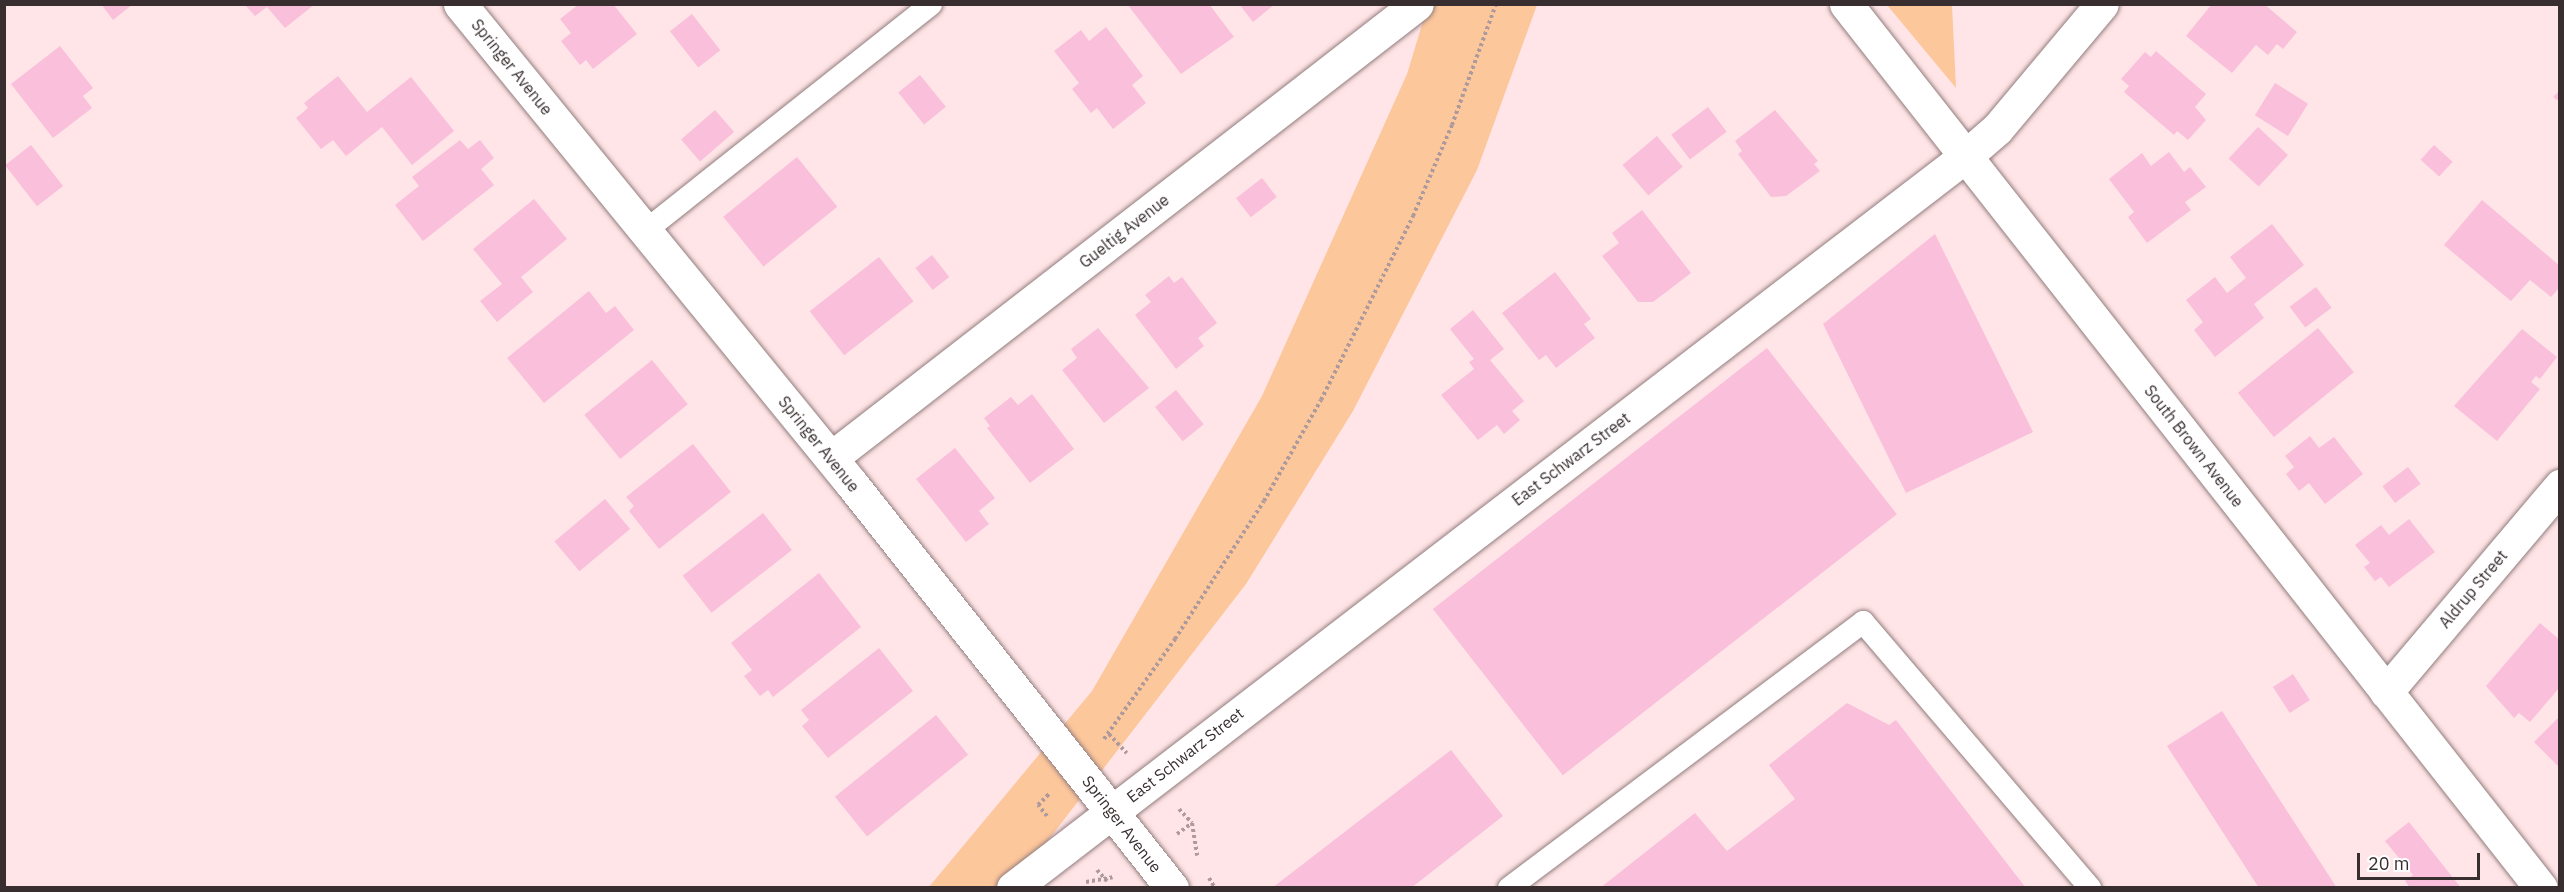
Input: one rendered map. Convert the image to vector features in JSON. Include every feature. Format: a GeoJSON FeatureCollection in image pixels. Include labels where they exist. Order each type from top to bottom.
{"type":"FeatureCollection","features":[{"type":"Feature","properties":{"kind":"street","name":"Springer Avenue"},"geometry":{"type":"LineString","coordinates":[[460,4],[831,458],[1172,888]]}},
{"type":"Feature","properties":{"kind":"street","name":"Gueltig Avenue"},"geometry":{"type":"LineString","coordinates":[[831,458],[1417,4]]}},
{"type":"Feature","properties":{"kind":"street","name":"South Brown Avenue"},"geometry":{"type":"LineString","coordinates":[[1846,4],[2541,888]]}},
{"type":"Feature","properties":{"kind":"street","name":"East Schwarz Street"},"geometry":{"type":"LineString","coordinates":[[1013,888],[1967,155],[1997,129],[2103,4]]}},
{"type":"Feature","properties":{"kind":"street","name":"Aldrup Street"},"geometry":{"type":"LineString","coordinates":[[2386,692],[2559,486]]}},
{"type":"Feature","properties":{"kind":"lane"},"geometry":{"type":"LineString","coordinates":[[645,231],[931,4]]}},
{"type":"Feature","properties":{"kind":"lane"},"geometry":{"type":"LineString","coordinates":[[1509,888],[1863,622],[2090,888]]}},
{"type":"Feature","properties":{"kind":"path"},"geometry":{"type":"LineString","coordinates":[[1109,734],[1264,501],[1321,400],[1413,216],[1452,125],[1496,4]]}},
{"type":"Feature","properties":{"kind":"path"},"geometry":{"type":"LineString","coordinates":[[1192,823],[1198,860]]}},
{"type":"Feature","properties":{"kind":"path"},"geometry":{"type":"LineString","coordinates":[[1204,869],[1215,888]]}},
{"type":"Feature","properties":{"kind":"path"},"geometry":{"type":"LineString","coordinates":[[1080,884],[1107,881]]}},
{"type":"Feature","properties":{"kind":"shaded area"},"geometry":{"type":"Polygon","coordinates":[[[1428,5],[1537,5],[1477,170],[1353,411],[1246,584],[1012,887],[928,888],[1092,691],[1262,396],[1407,74],[1428,5]]]}},
{"type":"Feature","properties":{"kind":"shaded area"},"geometry":{"type":"Polygon","coordinates":[[[1887,5],[1952,5],[1956,88],[1887,5]]]}},
{"type":"Feature","properties":{"kind":"building"},"geometry":{"type":"Polygon","coordinates":[[[101,4],[133,4],[113,20],[101,4]]]}},
{"type":"Feature","properties":{"kind":"building"},"geometry":{"type":"Polygon","coordinates":[[[315,4],[285,28],[267,7],[255,16],[245,5],[315,4]]]}},
{"type":"Feature","properties":{"kind":"building"},"geometry":{"type":"Polygon","coordinates":[[[579,4],[613,4],[637,34],[593,69],[586,60],[580,65],[561,41],[571,33],[560,19],[579,4]]]}},
{"type":"Feature","properties":{"kind":"building"},"geometry":{"type":"Polygon","coordinates":[[[1127,4],[1209,4],[1234,37],[1181,74],[1127,4]]]}},
{"type":"Feature","properties":{"kind":"building"},"geometry":{"type":"Polygon","coordinates":[[[1239,4],[1275,4],[1253,22],[1239,4]]]}},
{"type":"Feature","properties":{"kind":"building"},"geometry":{"type":"Polygon","coordinates":[[[2212,4],[2264,4],[2297,32],[2283,49],[2277,44],[2268,55],[2256,45],[2232,73],[2186,36],[2212,4]]]}},
{"type":"Feature","properties":{"kind":"building"},"geometry":{"type":"Polygon","coordinates":[[[692,14],[720,50],[698,67],[670,31],[692,14]]]}},
{"type":"Feature","properties":{"kind":"building"},"geometry":{"type":"Polygon","coordinates":[[[1106,27],[1143,76],[1132,85],[1146,103],[1113,129],[1097,108],[1091,113],[1072,89],[1079,83],[1054,51],[1081,30],[1089,41],[1106,27]]]}},
{"type":"Feature","properties":{"kind":"building"},"geometry":{"type":"Polygon","coordinates":[[[60,46],[93,88],[83,96],[92,108],[53,138],[11,84],[60,46]]]}},
{"type":"Feature","properties":{"kind":"building"},"geometry":{"type":"Polygon","coordinates":[[[2156,51],[2206,94],[2195,107],[2206,120],[2188,140],[2177,131],[2174,135],[2124,92],[2129,86],[2121,79],[2145,52],[2151,57],[2156,51]]]}},
{"type":"Feature","properties":{"kind":"building"},"geometry":{"type":"Polygon","coordinates":[[[920,75],[946,107],[924,124],[898,93],[920,75]]]}},
{"type":"Feature","properties":{"kind":"building"},"geometry":{"type":"Polygon","coordinates":[[[338,76],[367,112],[411,77],[454,131],[412,165],[382,127],[346,156],[333,140],[321,149],[296,118],[308,108],[304,103],[338,76]]]}},
{"type":"Feature","properties":{"kind":"building"},"geometry":{"type":"Polygon","coordinates":[[[2275,83],[2308,104],[2288,136],[2255,115],[2275,83]]]}},
{"type":"Feature","properties":{"kind":"building"},"geometry":{"type":"Polygon","coordinates":[[[2560,90],[2560,102],[2553,97],[2560,90]]]}},
{"type":"Feature","properties":{"kind":"building"},"geometry":{"type":"Polygon","coordinates":[[[1708,107],[1727,132],[1690,159],[1671,135],[1708,107]]]}},
{"type":"Feature","properties":{"kind":"building"},"geometry":{"type":"Polygon","coordinates":[[[715,110],[734,132],[700,161],[681,140],[715,110]]]}},
{"type":"Feature","properties":{"kind":"building"},"geometry":{"type":"Polygon","coordinates":[[[1775,110],[1818,161],[1814,164],[1820,171],[1786,196],[1771,197],[1738,154],[1742,151],[1735,141],[1775,110]]]}},
{"type":"Feature","properties":{"kind":"building"},"geometry":{"type":"Polygon","coordinates":[[[2258,127],[2288,155],[2259,186],[2229,158],[2258,127]]]}},
{"type":"Feature","properties":{"kind":"building"},"geometry":{"type":"Polygon","coordinates":[[[1657,136],[1683,167],[1648,196],[1623,165],[1657,136]]]}},
{"type":"Feature","properties":{"kind":"building"},"geometry":{"type":"Polygon","coordinates":[[[460,140],[468,149],[480,140],[494,158],[481,169],[494,185],[423,241],[395,205],[419,186],[412,177],[460,140]]]}},
{"type":"Feature","properties":{"kind":"building"},"geometry":{"type":"Polygon","coordinates":[[[31,145],[63,186],[37,206],[5,165],[31,145]]]}},
{"type":"Feature","properties":{"kind":"building"},"geometry":{"type":"Polygon","coordinates":[[[2434,145],[2453,162],[2439,177],[2421,160],[2434,145]]]}},
{"type":"Feature","properties":{"kind":"building"},"geometry":{"type":"Polygon","coordinates":[[[2169,152],[2184,172],[2190,167],[2206,187],[2185,202],[2191,210],[2147,243],[2128,217],[2134,212],[2109,179],[2142,153],[2151,166],[2169,152]]]}},
{"type":"Feature","properties":{"kind":"building"},"geometry":{"type":"Polygon","coordinates":[[[797,157],[837,207],[763,267],[723,217],[797,157]]]}},
{"type":"Feature","properties":{"kind":"building"},"geometry":{"type":"Polygon","coordinates":[[[1262,178],[1277,197],[1251,217],[1236,198],[1262,178]]]}},
{"type":"Feature","properties":{"kind":"building"},"geometry":{"type":"Polygon","coordinates":[[[534,199],[567,239],[521,277],[533,292],[497,322],[480,301],[502,284],[473,249],[534,199]]]}},
{"type":"Feature","properties":{"kind":"building"},"geometry":{"type":"Polygon","coordinates":[[[2482,200],[2560,266],[2560,287],[2551,297],[2530,280],[2511,301],[2444,245],[2482,200]]]}},
{"type":"Feature","properties":{"kind":"building"},"geometry":{"type":"Polygon","coordinates":[[[1642,210],[1691,273],[1653,302],[1638,302],[1602,256],[1619,243],[1612,233],[1642,210]]]}},
{"type":"Feature","properties":{"kind":"building"},"geometry":{"type":"Polygon","coordinates":[[[2272,224],[2304,265],[2254,304],[2264,318],[2215,357],[2194,330],[2203,322],[2186,300],[2215,277],[2227,293],[2246,278],[2230,257],[2272,224]]]}},
{"type":"Feature","properties":{"kind":"building"},"geometry":{"type":"Polygon","coordinates":[[[1935,234],[2033,432],[1906,493],[1823,324],[1935,234]]]}},
{"type":"Feature","properties":{"kind":"building"},"geometry":{"type":"Polygon","coordinates":[[[932,255],[949,277],[933,290],[915,268],[932,255]]]}},
{"type":"Feature","properties":{"kind":"building"},"geometry":{"type":"Polygon","coordinates":[[[879,257],[913,301],[844,355],[810,311],[879,257]]]}},
{"type":"Feature","properties":{"kind":"building"},"geometry":{"type":"Polygon","coordinates":[[[1555,272],[1591,319],[1584,324],[1595,338],[1556,368],[1546,355],[1539,360],[1502,313],[1555,272]]]}},
{"type":"Feature","properties":{"kind":"building"},"geometry":{"type":"Polygon","coordinates":[[[1169,276],[1174,283],[1182,277],[1217,323],[1198,338],[1204,346],[1176,369],[1135,315],[1151,302],[1145,295],[1169,276]]]}},
{"type":"Feature","properties":{"kind":"building"},"geometry":{"type":"Polygon","coordinates":[[[2316,287],[2332,308],[2305,328],[2290,307],[2316,287]]]}},
{"type":"Feature","properties":{"kind":"building"},"geometry":{"type":"Polygon","coordinates":[[[589,291],[606,313],[615,306],[634,330],[544,403],[507,358],[589,291]]]}},
{"type":"Feature","properties":{"kind":"building"},"geometry":{"type":"Polygon","coordinates":[[[1473,310],[1504,349],[1490,360],[1524,401],[1512,411],[1520,420],[1504,434],[1497,425],[1478,440],[1441,395],[1474,369],[1469,362],[1474,359],[1450,329],[1473,310]]]}},
{"type":"Feature","properties":{"kind":"building"},"geometry":{"type":"Polygon","coordinates":[[[1098,328],[1149,388],[1104,423],[1062,370],[1077,358],[1071,349],[1098,328]]]}},
{"type":"Feature","properties":{"kind":"building"},"geometry":{"type":"Polygon","coordinates":[[[2318,328],[2354,372],[2274,437],[2238,393],[2318,328]]]}},
{"type":"Feature","properties":{"kind":"building"},"geometry":{"type":"Polygon","coordinates":[[[2522,329],[2557,357],[2540,379],[2536,376],[2531,382],[2540,389],[2497,441],[2454,406],[2522,329]]]}},
{"type":"Feature","properties":{"kind":"building"},"geometry":{"type":"Polygon","coordinates":[[[1767,348],[1897,514],[1563,775],[1433,609],[1767,348]]]}},
{"type":"Feature","properties":{"kind":"building"},"geometry":{"type":"Polygon","coordinates":[[[652,360],[688,404],[620,459],[584,415],[652,360]]]}},
{"type":"Feature","properties":{"kind":"building"},"geometry":{"type":"Polygon","coordinates":[[[1176,390],[1204,424],[1183,441],[1155,407],[1176,390]]]}},
{"type":"Feature","properties":{"kind":"building"},"geometry":{"type":"Polygon","coordinates":[[[1032,394],[1074,449],[1030,483],[987,428],[990,426],[984,418],[1011,397],[1018,405],[1032,394]]]}},
{"type":"Feature","properties":{"kind":"building"},"geometry":{"type":"Polygon","coordinates":[[[2310,436],[2319,448],[2334,437],[2363,474],[2325,504],[2309,483],[2299,491],[2286,474],[2294,467],[2285,456],[2310,436]]]}},
{"type":"Feature","properties":{"kind":"building"},"geometry":{"type":"Polygon","coordinates":[[[693,444],[731,492],[659,549],[629,511],[634,506],[626,497],[693,444]]]}},
{"type":"Feature","properties":{"kind":"building"},"geometry":{"type":"Polygon","coordinates":[[[955,448],[995,498],[979,511],[989,524],[966,542],[916,479],[955,448]]]}},
{"type":"Feature","properties":{"kind":"building"},"geometry":{"type":"Polygon","coordinates":[[[2408,467],[2421,484],[2395,503],[2382,486],[2408,467]]]}},
{"type":"Feature","properties":{"kind":"building"},"geometry":{"type":"Polygon","coordinates":[[[605,499],[630,529],[580,571],[554,541],[605,499]]]}},
{"type":"Feature","properties":{"kind":"building"},"geometry":{"type":"Polygon","coordinates":[[[763,513],[792,550],[712,613],[683,576],[763,513]]]}},
{"type":"Feature","properties":{"kind":"building"},"geometry":{"type":"Polygon","coordinates":[[[2409,519],[2435,552],[2389,587],[2381,577],[2375,581],[2364,567],[2370,563],[2355,545],[2381,525],[2389,535],[2409,519]]]}},
{"type":"Feature","properties":{"kind":"building"},"geometry":{"type":"Polygon","coordinates":[[[819,573],[861,627],[773,697],[768,690],[760,696],[744,676],[752,670],[731,643],[819,573]]]}},
{"type":"Feature","properties":{"kind":"building"},"geometry":{"type":"Polygon","coordinates":[[[2540,623],[2560,640],[2560,687],[2530,722],[2519,713],[2514,718],[2486,686],[2540,623]]]}},
{"type":"Feature","properties":{"kind":"building"},"geometry":{"type":"Polygon","coordinates":[[[879,648],[913,691],[828,758],[802,726],[809,720],[801,710],[879,648]]]}},
{"type":"Feature","properties":{"kind":"building"},"geometry":{"type":"Polygon","coordinates":[[[2293,674],[2310,700],[2290,713],[2273,687],[2293,674]]]}},
{"type":"Feature","properties":{"kind":"building"},"geometry":{"type":"Polygon","coordinates":[[[1847,703],[1889,725],[1896,720],[2026,888],[1600,888],[1695,813],[1727,851],[1795,799],[1769,765],[1847,703]]]}},
{"type":"Feature","properties":{"kind":"building"},"geometry":{"type":"Polygon","coordinates":[[[2222,711],[2337,888],[2259,888],[2167,746],[2222,711]]]}},
{"type":"Feature","properties":{"kind":"building"},"geometry":{"type":"Polygon","coordinates":[[[936,715],[968,755],[867,836],[835,797],[936,715]]]}},
{"type":"Feature","properties":{"kind":"building"},"geometry":{"type":"Polygon","coordinates":[[[2560,716],[2560,768],[2534,742],[2560,716]]]}},
{"type":"Feature","properties":{"kind":"building"},"geometry":{"type":"Polygon","coordinates":[[[1451,750],[1503,816],[1411,888],[1272,888],[1451,750]]]}},
{"type":"Feature","properties":{"kind":"building"},"geometry":{"type":"Polygon","coordinates":[[[2409,822],[2461,888],[2410,888],[2405,881],[2413,875],[2385,841],[2409,822]]]}}]}
